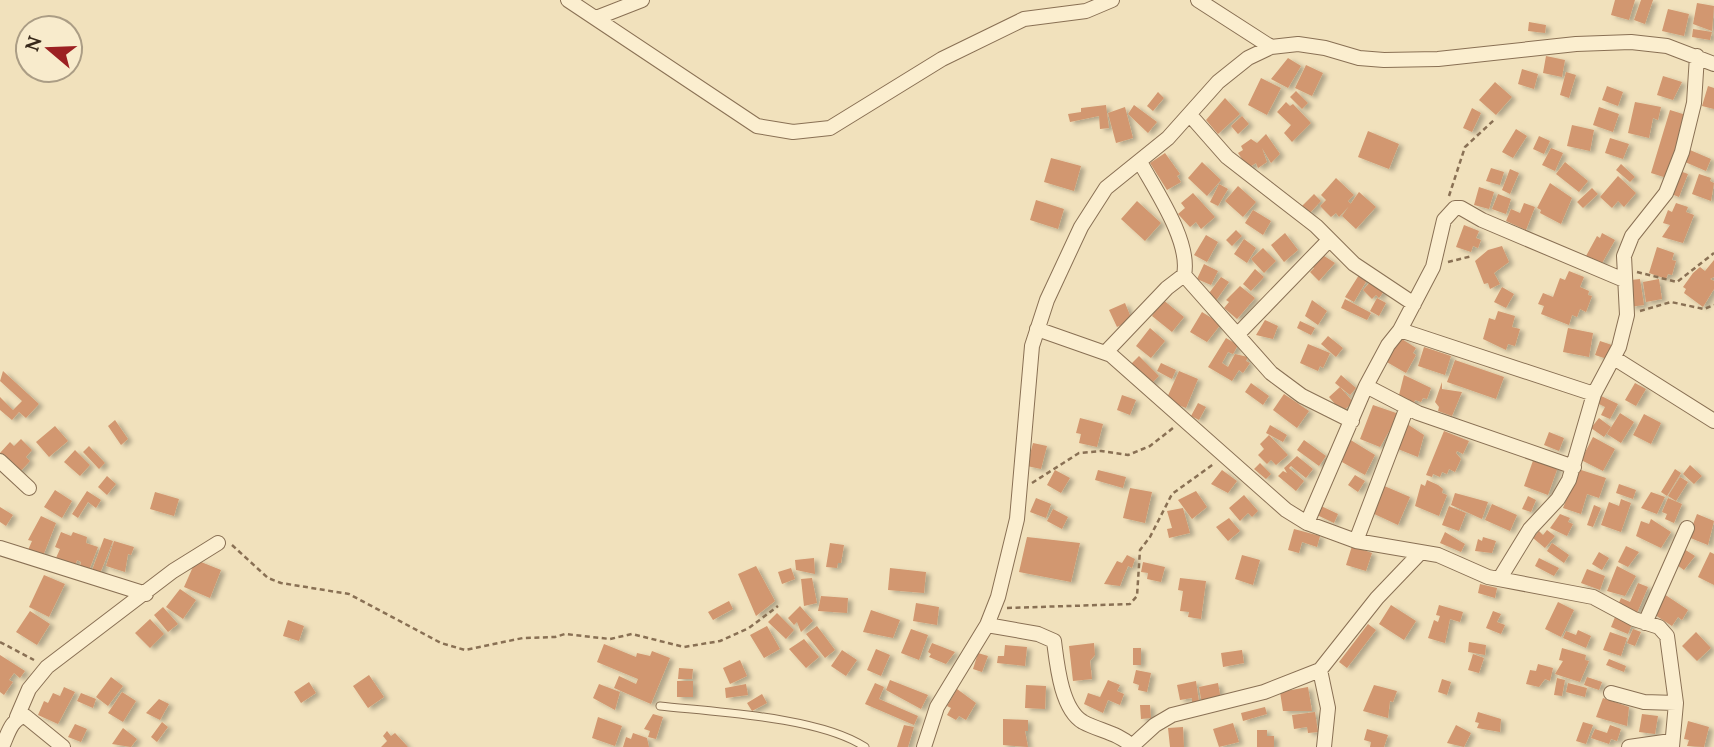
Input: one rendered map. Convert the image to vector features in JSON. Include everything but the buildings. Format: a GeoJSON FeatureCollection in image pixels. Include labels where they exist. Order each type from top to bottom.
{"type":"FeatureCollection","features":[{"type":"Feature","properties":{"kind":"street"},"geometry":{"type":"LineString","coordinates":[[568,0],[757,126],[793,132],[830,128],[921,71],[1024,19],[1086,11],[1112,0]]}},
{"type":"Feature","properties":{"kind":"street"},"geometry":{"type":"LineString","coordinates":[[596,18],[642,0]]}},
{"type":"Feature","properties":{"kind":"street"},"geometry":{"type":"LineString","coordinates":[[1198,0],[1271,47]]}},
{"type":"Feature","properties":{"kind":"street"},"geometry":{"type":"LineString","coordinates":[[924,747],[937,707],[993,611],[1017,519],[1032,346],[1081,227],[1105,188],[1140,162],[1190,115],[1218,82],[1248,58],[1271,47],[1298,44],[1325,48],[1359,58],[1421,60],[1576,44],[1631,42],[1667,46],[1714,64]]}},
{"type":"Feature","properties":{"kind":"street"},"geometry":{"type":"LineString","coordinates":[[1500,578],[1530,529],[1563,490],[1574,467],[1594,394],[1614,358],[1627,315],[1624,256],[1632,236],[1660,203],[1682,152],[1694,103],[1697,56]]}},
{"type":"Feature","properties":{"kind":"street"},"geometry":{"type":"LineString","coordinates":[[1190,115],[1227,157],[1316,226],[1354,264],[1414,304]]}},
{"type":"Feature","properties":{"kind":"street"},"geometry":{"type":"LineString","coordinates":[[1140,162],[1173,223],[1185,259],[1184,275],[1277,378],[1302,396],[1352,421]]}},
{"type":"Feature","properties":{"kind":"street"},"geometry":{"type":"LineString","coordinates":[[1307,523],[1366,386],[1388,345],[1400,330],[1433,267],[1449,211],[1461,208],[1482,220],[1624,274]]}},
{"type":"Feature","properties":{"kind":"street"},"geometry":{"type":"LineString","coordinates":[[1238,334],[1313,253],[1329,240]]}},
{"type":"Feature","properties":{"kind":"street"},"geometry":{"type":"LineString","coordinates":[[1106,352],[1184,275]]}},
{"type":"Feature","properties":{"kind":"street"},"geometry":{"type":"LineString","coordinates":[[1037,329],[1106,352],[1286,510],[1307,523],[1356,541],[1437,555],[1488,577],[1593,597],[1663,629],[1667,636],[1676,703],[1672,744],[1629,747]]}},
{"type":"Feature","properties":{"kind":"street"},"geometry":{"type":"LineString","coordinates":[[1400,330],[1594,394]]}},
{"type":"Feature","properties":{"kind":"street"},"geometry":{"type":"LineString","coordinates":[[1614,358],[1714,421]]}},
{"type":"Feature","properties":{"kind":"street"},"geometry":{"type":"LineString","coordinates":[[1366,386],[1407,407],[1574,467]]}},
{"type":"Feature","properties":{"kind":"street"},"geometry":{"type":"LineString","coordinates":[[1356,541],[1407,407]]}},
{"type":"Feature","properties":{"kind":"street"},"geometry":{"type":"LineString","coordinates":[[0,461],[29,488]]}},
{"type":"Feature","properties":{"kind":"street"},"geometry":{"type":"LineString","coordinates":[[1645,622],[1687,528]]}},
{"type":"Feature","properties":{"kind":"street"},"geometry":{"type":"LineString","coordinates":[[2,747],[29,688],[47,667],[173,571],[218,543]]}},
{"type":"Feature","properties":{"kind":"street"},"geometry":{"type":"LineString","coordinates":[[0,548],[146,594]]}},
{"type":"Feature","properties":{"kind":"street"},"geometry":{"type":"LineString","coordinates":[[987,625],[1038,634],[1054,641],[1060,686],[1077,717],[1124,738],[1132,746],[1154,725],[1172,715],[1264,692],[1320,670],[1377,598],[1421,552]]}},
{"type":"Feature","properties":{"kind":"street"},"geometry":{"type":"LineString","coordinates":[[1320,670],[1328,708],[1324,747]]}},
{"type":"Feature","properties":{"kind":"street"},"geometry":{"type":"LineString","coordinates":[[1611,693],[1644,702],[1676,703]]}},
{"type":"Feature","properties":{"kind":"street"},"geometry":{"type":"LineString","coordinates":[[17,718],[30,718],[63,747]]}},
{"type":"Feature","properties":{"kind":"lane"},"geometry":{"type":"LineString","coordinates":[[660,706],[763,717],[832,732],[865,747]]}},
{"type":"Feature","properties":{"kind":"path"},"geometry":{"type":"LineString","coordinates":[[1449,211],[1449,194],[1465,147],[1494,120]]}},
{"type":"Feature","properties":{"kind":"path"},"geometry":{"type":"LineString","coordinates":[[1624,274],[1677,282],[1714,253]]}},
{"type":"Feature","properties":{"kind":"path"},"geometry":{"type":"LineString","coordinates":[[1433,267],[1472,256]]}},
{"type":"Feature","properties":{"kind":"path"},"geometry":{"type":"LineString","coordinates":[[1627,315],[1671,302],[1704,309],[1714,305]]}},
{"type":"Feature","properties":{"kind":"path"},"geometry":{"type":"LineString","coordinates":[[1021,491],[1079,453],[1101,451],[1128,455],[1150,446],[1184,420]]}},
{"type":"Feature","properties":{"kind":"path"},"geometry":{"type":"LineString","coordinates":[[993,611],[1022,605],[1130,604],[1137,596],[1140,551],[1172,494],[1227,456]]}},
{"type":"Feature","properties":{"kind":"path"},"geometry":{"type":"LineString","coordinates":[[218,543],[233,545],[268,578],[281,583],[349,594],[441,643],[465,650],[523,638],[565,634],[610,639],[632,634],[684,647],[720,641],[748,628],[778,606]]}},
{"type":"Feature","properties":{"kind":"path"},"geometry":{"type":"LineString","coordinates":[[0,642],[47,667]]}}]}
